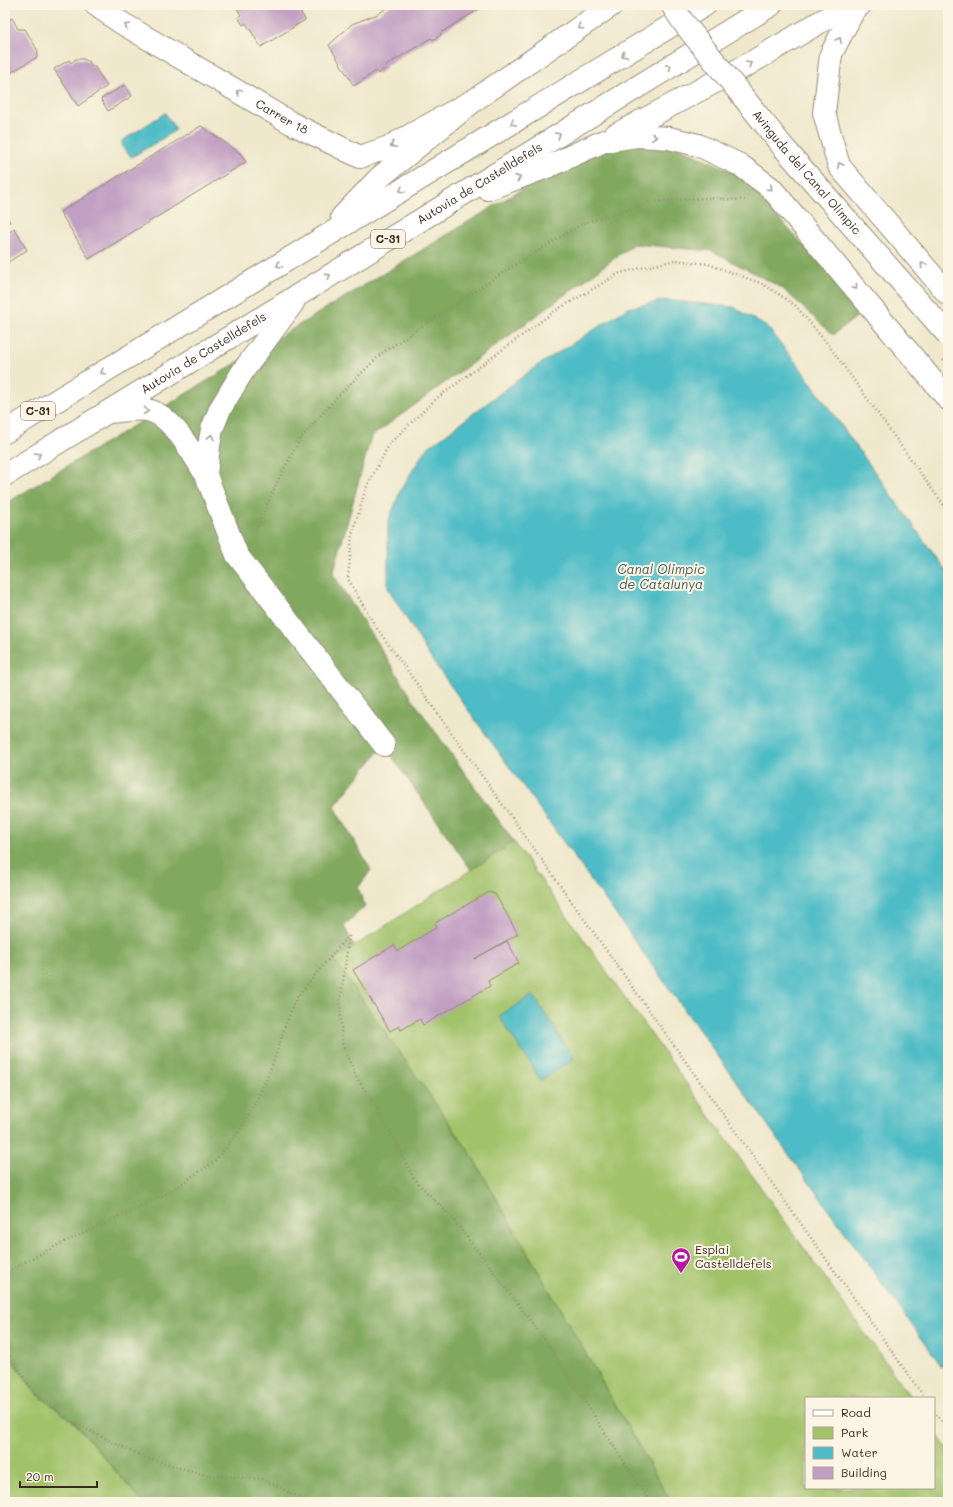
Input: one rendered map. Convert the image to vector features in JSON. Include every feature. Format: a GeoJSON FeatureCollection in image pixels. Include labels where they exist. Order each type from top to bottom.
{"type":"FeatureCollection","features":[{"type":"Feature","properties":{"kind":"main road","name":"Carrer 18"},"geometry":{"type":"LineString","coordinates":[[96,5],[120,22],[291,123],[360,157],[389,147],[476,99]]}},
{"type":"Feature","properties":{"kind":"main road"},"geometry":{"type":"LineString","coordinates":[[319,240],[379,178],[476,99],[612,5]]}},
{"type":"Feature","properties":{"kind":"main road","name":"Avinguda del Canal Olímpic"},"geometry":{"type":"LineString","coordinates":[[672,5],[683,22],[784,148],[948,335]]}},
{"type":"Feature","properties":{"kind":"main road","name":"C-31"},"geometry":{"type":"LineString","coordinates":[[5,432],[705,5]]}},
{"type":"Feature","properties":{"kind":"main road","name":"Autovia de Castelldefels"},"geometry":{"type":"LineString","coordinates":[[5,475],[771,5]]}},
{"type":"Feature","properties":{"kind":"main road"},"geometry":{"type":"LineString","coordinates":[[442,206],[547,167],[604,141],[747,65],[849,5]]}},
{"type":"Feature","properties":{"kind":"main road"},"geometry":{"type":"LineString","coordinates":[[860,5],[854,10],[831,54],[824,113],[839,166],[948,294]]}},
{"type":"Feature","properties":{"kind":"main road"},"geometry":{"type":"LineString","coordinates":[[604,141],[637,136],[669,138],[698,145],[740,165],[771,188],[948,399]]}},
{"type":"Feature","properties":{"kind":"main road"},"geometry":{"type":"LineString","coordinates":[[206,475],[212,429],[220,409],[243,370],[301,293]]}},
{"type":"Feature","properties":{"kind":"main road"},"geometry":{"type":"LineString","coordinates":[[107,413],[148,410],[162,416],[172,424],[206,475],[237,555],[384,745]]}},
{"type":"Feature","properties":{"kind":"path"},"geometry":{"type":"LineString","coordinates":[[246,567],[258,525],[278,480],[300,439],[336,398],[382,353],[513,266],[584,223],[651,202],[706,198],[748,200]]}},
{"type":"Feature","properties":{"kind":"path"},"geometry":{"type":"LineString","coordinates":[[924,1397],[374,624],[348,579],[352,535],[366,488],[390,443],[437,398],[555,311],[620,273],[676,260],[708,264],[763,284],[795,305],[830,347],[948,512]]}},
{"type":"Feature","properties":{"kind":"path"},"geometry":{"type":"LineString","coordinates":[[5,1275],[12,1269],[52,1248],[170,1192],[216,1160],[241,1128],[258,1098],[275,1058],[296,998],[349,936],[340,1004],[342,1043],[356,1076],[391,1133],[414,1179],[452,1218],[545,1340],[650,1502]]}},
{"type":"Feature","properties":{"kind":"path"},"geometry":{"type":"LineString","coordinates":[[5,1350],[36,1393],[75,1423],[104,1438],[146,1458],[206,1475],[262,1479],[310,1502]]}},
{"type":"Feature","properties":{"kind":"path"},"geometry":{"type":"LineString","coordinates":[[935,1412],[948,1430]]}},
{"type":"Feature","properties":{"kind":"green space"},"geometry":{"type":"Polygon","coordinates":[[[623,144],[676,146],[738,174],[864,311],[833,335],[782,288],[712,251],[634,244],[371,437],[333,574],[417,706],[514,842],[471,870],[384,745],[334,807],[371,870],[358,888],[365,906],[344,926],[354,946],[334,960],[469,1151],[671,1502],[142,1502],[75,1423],[36,1393],[5,1350],[5,504],[550,172],[623,144]]]}},
{"type":"Feature","properties":{"kind":"green space","name":"Esplai Castelldefels"},"geometry":{"type":"Polygon","coordinates":[[[514,842],[910,1397],[805,1397],[805,1489],[935,1489],[935,1431],[948,1450],[948,1502],[671,1502],[469,1151],[333,960],[514,842]]]}},
{"type":"Feature","properties":{"kind":"green space"},"geometry":{"type":"Polygon","coordinates":[[[5,1350],[36,1393],[75,1423],[142,1502],[5,1502],[5,1350]]]}},
{"type":"Feature","properties":{"kind":"water"},"geometry":{"type":"Polygon","coordinates":[[[165,113],[176,130],[132,157],[126,152],[122,141],[165,113]]]}},
{"type":"Feature","properties":{"kind":"water","name":"Canal Olimpic de Catalunya"},"geometry":{"type":"Polygon","coordinates":[[[666,300],[734,307],[768,328],[798,365],[948,574],[948,1375],[430,657],[388,588],[388,522],[401,489],[426,449],[534,368],[628,308],[666,300]]]}},
{"type":"Feature","properties":{"kind":"water"},"geometry":{"type":"Polygon","coordinates":[[[533,995],[574,1059],[541,1080],[499,1016],[533,995]]]}},
{"type":"Feature","properties":{"kind":"building"},"geometry":{"type":"Polygon","coordinates":[[[235,5],[297,5],[305,20],[261,47],[246,23],[243,25],[238,17],[241,15],[235,5]]]}},
{"type":"Feature","properties":{"kind":"building"},"geometry":{"type":"Polygon","coordinates":[[[391,5],[486,5],[440,33],[441,35],[433,40],[431,38],[385,66],[386,68],[378,74],[376,71],[354,86],[329,45],[352,24],[378,14],[391,5]]]}},
{"type":"Feature","properties":{"kind":"building"},"geometry":{"type":"Polygon","coordinates":[[[12,18],[18,29],[25,29],[38,51],[37,57],[5,76],[5,23],[12,18]]]}},
{"type":"Feature","properties":{"kind":"building"},"geometry":{"type":"Polygon","coordinates":[[[76,59],[84,59],[94,66],[107,86],[78,106],[54,69],[69,60],[71,63],[76,59]]]}},
{"type":"Feature","properties":{"kind":"building"},"geometry":{"type":"Polygon","coordinates":[[[125,85],[132,96],[108,111],[101,99],[125,85]]]}},
{"type":"Feature","properties":{"kind":"building"},"geometry":{"type":"Polygon","coordinates":[[[201,126],[240,153],[246,162],[89,259],[60,212],[201,126]]]}},
{"type":"Feature","properties":{"kind":"building"},"geometry":{"type":"Polygon","coordinates":[[[5,214],[10,222],[5,225],[5,214]]]}},
{"type":"Feature","properties":{"kind":"building"},"geometry":{"type":"Polygon","coordinates":[[[5,225],[10,232],[14,228],[27,250],[5,264],[5,225]]]}},
{"type":"Feature","properties":{"kind":"building"},"geometry":{"type":"Polygon","coordinates":[[[489,892],[495,894],[518,934],[474,959],[507,941],[519,963],[488,981],[490,986],[423,1025],[420,1019],[401,1030],[399,1026],[390,1031],[353,970],[394,945],[398,951],[437,927],[435,923],[489,892]]]}},
{"type":"Feature","properties":{"kind":"place","name":"Esplai Castelldefels"},"geometry":{"type":"Point","coordinates":[681,1274]}}]}
